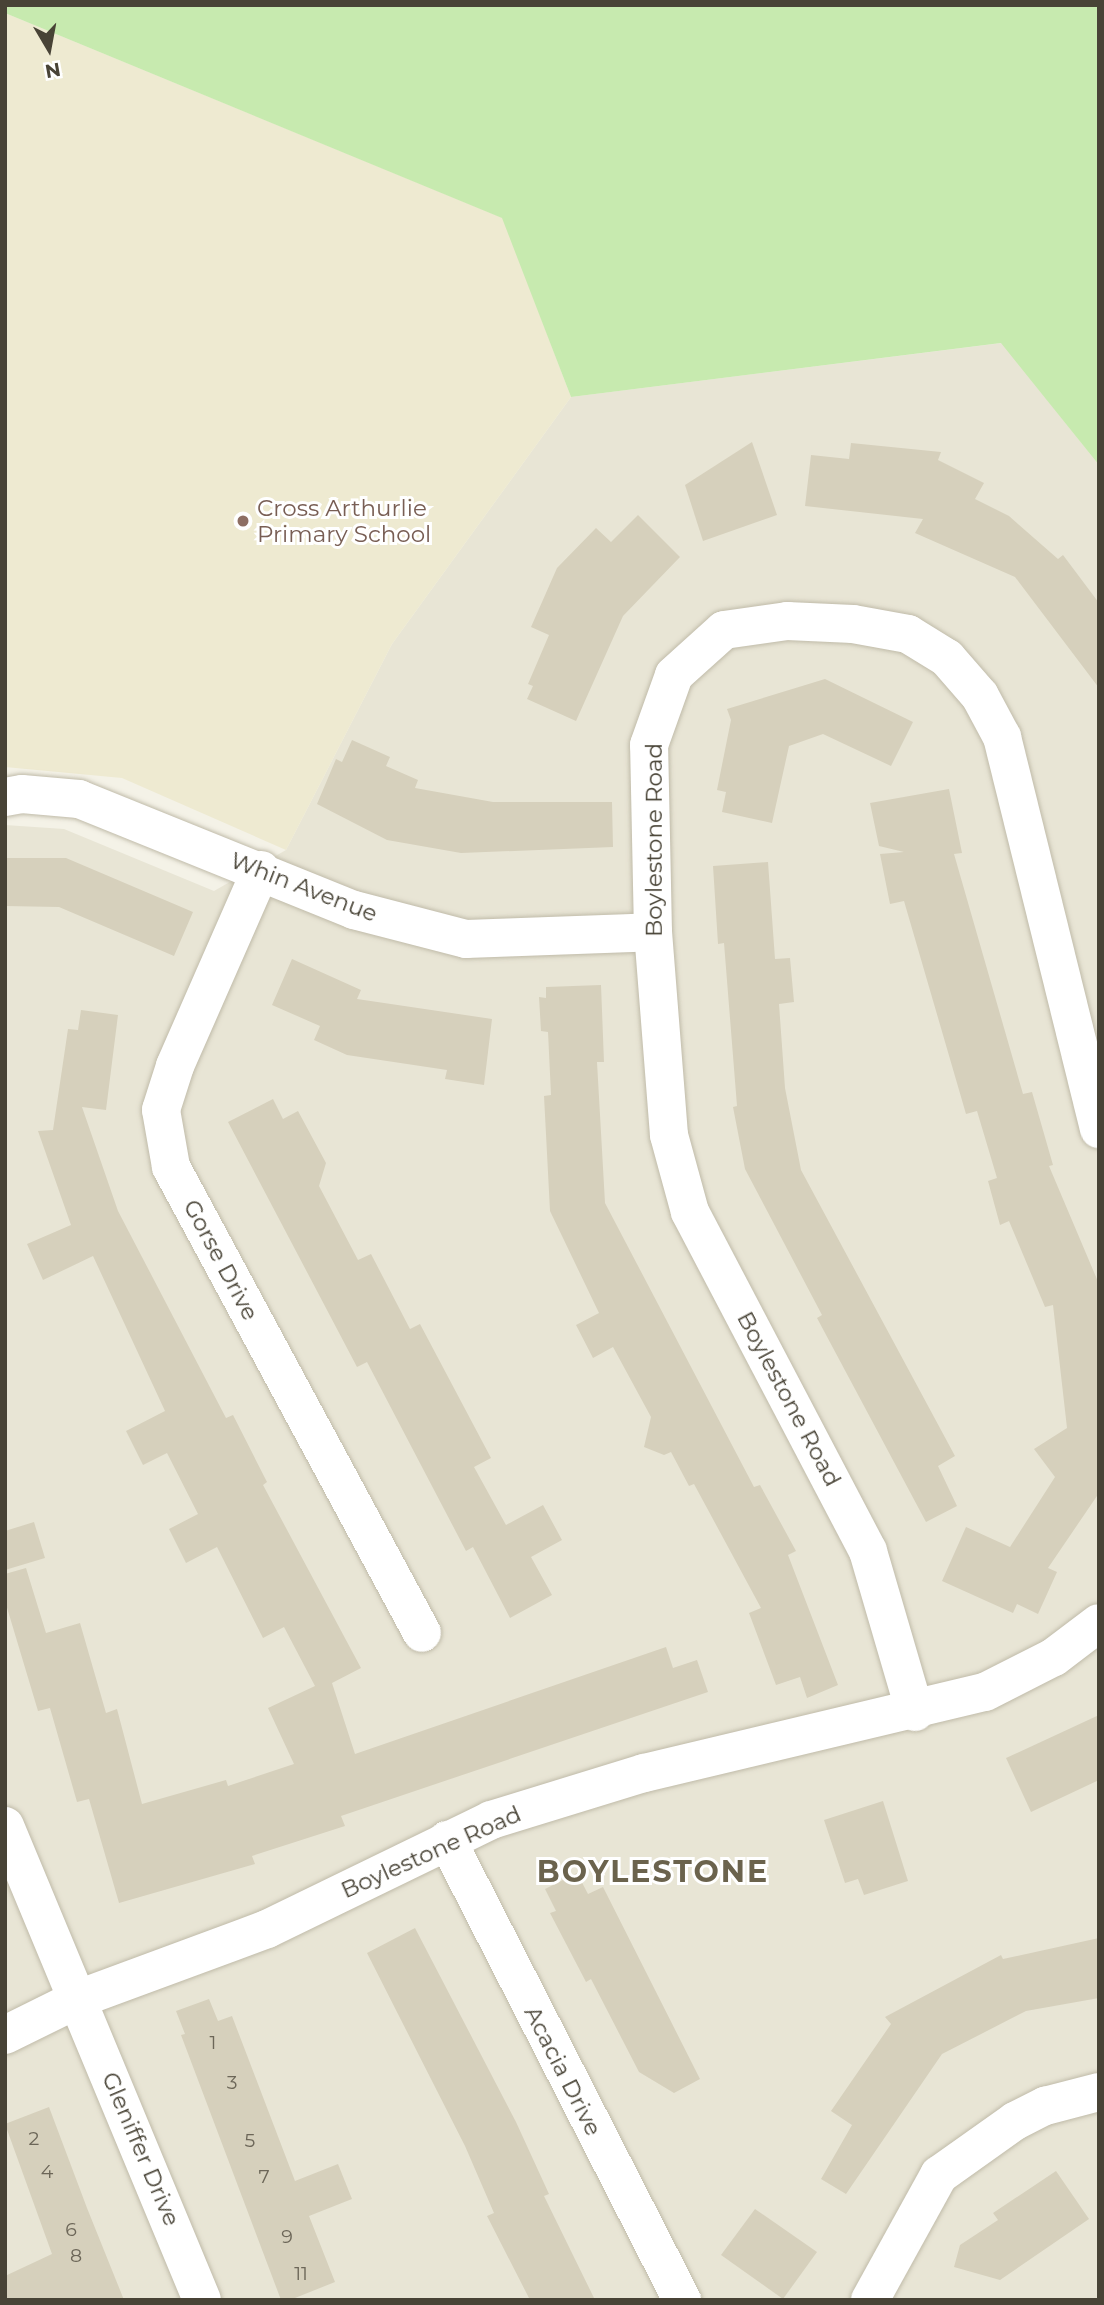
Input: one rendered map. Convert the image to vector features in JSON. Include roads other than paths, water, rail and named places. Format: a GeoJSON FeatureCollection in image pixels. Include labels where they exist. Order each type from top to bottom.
{"type":"FeatureCollection","features":[{"type":"Feature","properties":{"kind":"street","name":"Boylestone Road"},"geometry":{"type":"LineString","coordinates":[[915,1712],[868,1550],[690,1212],[669,1135],[653,932],[649,745],[674,675],[724,629],[787,621],[853,624],[908,634],[947,658],[980,696],[1002,737],[1099,1129]]}},
{"type":"Feature","properties":{"kind":"street","name":"Whin Avenue"},"geometry":{"type":"LineString","coordinates":[[5,797],[22,794],[79,799],[261,870],[354,910],[466,939],[653,932]]}},
{"type":"Feature","properties":{"kind":"street","name":"Gorse Drive"},"geometry":{"type":"LineString","coordinates":[[261,870],[175,1066],[161,1110],[171,1167],[422,1633]]}},
{"type":"Feature","properties":{"kind":"street","name":"Boylestone Road"},"geometry":{"type":"LineString","coordinates":[[5,2035],[78,1999],[267,1929],[491,1820],[645,1773],[915,1712],[985,1692],[1054,1657],[1099,1623]]}},
{"type":"Feature","properties":{"kind":"street","name":"Gleniffer Drive"},"geometry":{"type":"LineString","coordinates":[[5,1826],[202,2300]]}},
{"type":"Feature","properties":{"kind":"street","name":"Acacia Drive"},"geometry":{"type":"LineString","coordinates":[[447,1840],[682,2300]]}},
{"type":"Feature","properties":{"kind":"street"},"geometry":{"type":"LineString","coordinates":[[870,2300],[939,2175],[1015,2121],[1045,2106],[1099,2092]]}},
{"type":"Feature","properties":{"kind":"place","name":"Cross Arthurlie Primary School"},"geometry":{"type":"Point","coordinates":[243,521]}},
{"type":"Feature","properties":{"kind":"district","name":"BOYLESTONE"},"geometry":{"type":"Point","coordinates":[653,1872]}}]}
